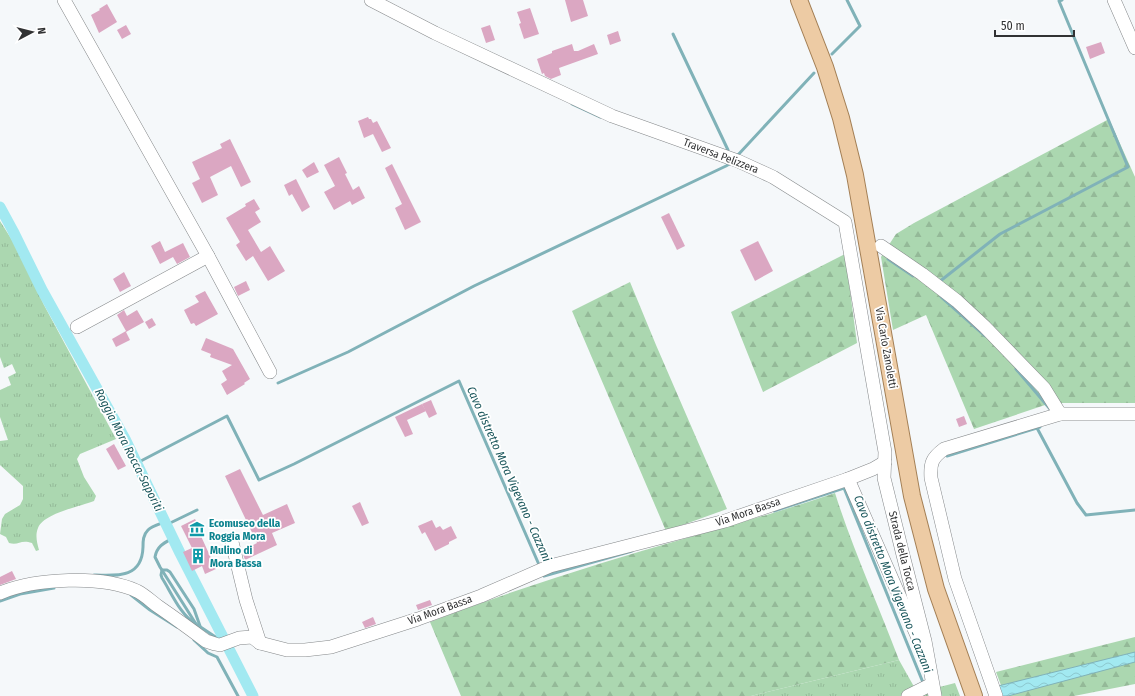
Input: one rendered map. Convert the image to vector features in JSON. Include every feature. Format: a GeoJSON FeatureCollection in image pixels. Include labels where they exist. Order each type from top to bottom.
{"type":"FeatureCollection","features":[{"type":"Feature","properties":{"kind":"main road","name":"Via Carlo Zanoletti"},"geometry":{"type":"LineString","coordinates":[[799,0],[825,67],[839,111],[856,175],[912,496],[936,589],[972,689]]}},
{"type":"Feature","properties":{"kind":"street"},"geometry":{"type":"LineString","coordinates":[[64,0],[208,256],[270,372]]}},
{"type":"Feature","properties":{"kind":"street","name":"Traversa Pelizzera"},"geometry":{"type":"LineString","coordinates":[[371,0],[435,33],[612,116],[738,161],[773,178],[846,222],[885,452],[885,462]]}},
{"type":"Feature","properties":{"kind":"street"},"geometry":{"type":"LineString","coordinates":[[1114,0],[1135,48]]}},
{"type":"Feature","properties":{"kind":"street"},"geometry":{"type":"LineString","coordinates":[[881,246],[957,301],[986,327],[1044,388],[1056,415]]}},
{"type":"Feature","properties":{"kind":"street"},"geometry":{"type":"LineString","coordinates":[[77,327],[208,256]]}},
{"type":"Feature","properties":{"kind":"street"},"geometry":{"type":"LineString","coordinates":[[996,696],[990,683],[955,579],[931,478],[931,464],[936,456],[944,449],[1056,415],[1135,414]]}},
{"type":"Feature","properties":{"kind":"street","name":"Via Mora Bassa"},"geometry":{"type":"LineString","coordinates":[[0,593],[13,588],[48,581],[117,584],[138,591],[206,641],[215,644],[220,644],[238,638],[252,637],[260,643],[287,650],[305,650],[331,647],[418,619],[481,596],[541,570],[617,548],[725,521],[848,479],[873,469],[885,462]]}},
{"type":"Feature","properties":{"kind":"street","name":"Strada della Tocca"},"geometry":{"type":"LineString","coordinates":[[885,462],[884,478],[902,555],[925,641],[929,664],[930,689]]}},
{"type":"Feature","properties":{"kind":"street","name":"Strada della Tocca"},"geometry":{"type":"LineString","coordinates":[[848,479],[929,664]]}},
{"type":"Feature","properties":{"kind":"street"},"geometry":{"type":"LineString","coordinates":[[232,542],[246,600],[260,643]]}},
{"type":"Feature","properties":{"kind":"street"},"geometry":{"type":"LineString","coordinates":[[908,696],[930,689]]}},
{"type":"Feature","properties":{"kind":"green space"},"geometry":{"type":"Polygon","coordinates":[[[1109,119],[1135,177],[1135,403],[1063,403],[1045,405],[974,429],[926,315],[893,330],[881,257],[896,234],[914,223],[1109,119]]]}},
{"type":"Feature","properties":{"kind":"green space"},"geometry":{"type":"Polygon","coordinates":[[[0,221],[17,248],[44,305],[116,439],[80,454],[77,459],[84,477],[96,496],[94,501],[54,514],[47,518],[37,531],[39,550],[36,551],[32,543],[25,542],[12,544],[9,543],[6,537],[0,534],[2,519],[5,514],[20,505],[23,499],[23,486],[0,465],[0,441],[8,440],[0,417],[0,390],[11,385],[8,377],[16,373],[12,364],[4,368],[0,357],[0,221]]]}},
{"type":"Feature","properties":{"kind":"green space"},"geometry":{"type":"Polygon","coordinates":[[[845,254],[857,343],[763,392],[731,312],[845,254]]]}},
{"type":"Feature","properties":{"kind":"green space"},"geometry":{"type":"Polygon","coordinates":[[[630,282],[727,509],[666,531],[572,311],[630,282]]]}},
{"type":"Feature","properties":{"kind":"green space"},"geometry":{"type":"Polygon","coordinates":[[[835,493],[899,660],[751,696],[461,696],[430,622],[494,598],[580,570],[778,512],[835,493]]]}},
{"type":"Feature","properties":{"kind":"green space"},"geometry":{"type":"Polygon","coordinates":[[[1135,637],[1135,684],[1074,696],[1005,696],[996,672],[1135,637]]]}},
{"type":"Feature","properties":{"kind":"green space"},"geometry":{"type":"Polygon","coordinates":[[[899,660],[917,692],[955,683],[960,696],[751,696],[899,660]]]}},
{"type":"Feature","properties":{"kind":"water"},"geometry":{"type":"Polygon","coordinates":[[[1135,652],[1135,662],[1008,696],[1001,696],[998,686],[1135,652]]]}},
{"type":"Feature","properties":{"kind":"building"},"geometry":{"type":"Polygon","coordinates":[[[565,0],[583,0],[588,16],[571,22],[565,0]]]}},
{"type":"Feature","properties":{"kind":"building"},"geometry":{"type":"Polygon","coordinates":[[[107,4],[117,22],[99,33],[91,15],[107,4]]]}},
{"type":"Feature","properties":{"kind":"building"},"geometry":{"type":"Polygon","coordinates":[[[530,8],[539,34],[524,39],[517,12],[530,8]]]}},
{"type":"Feature","properties":{"kind":"building"},"geometry":{"type":"Polygon","coordinates":[[[126,25],[131,34],[122,39],[117,30],[126,25]]]}},
{"type":"Feature","properties":{"kind":"building"},"geometry":{"type":"Polygon","coordinates":[[[490,25],[495,40],[486,43],[481,28],[490,25]]]}},
{"type":"Feature","properties":{"kind":"building"},"geometry":{"type":"Polygon","coordinates":[[[618,31],[621,41],[610,45],[607,35],[618,31]]]}},
{"type":"Feature","properties":{"kind":"building"},"geometry":{"type":"Polygon","coordinates":[[[1101,42],[1105,53],[1090,59],[1086,47],[1101,42]]]}},
{"type":"Feature","properties":{"kind":"building"},"geometry":{"type":"Polygon","coordinates":[[[572,44],[574,51],[578,51],[594,44],[598,54],[559,68],[561,75],[551,79],[545,76],[544,73],[542,74],[537,59],[552,53],[552,51],[572,44]]]}},
{"type":"Feature","properties":{"kind":"building"},"geometry":{"type":"Polygon","coordinates":[[[368,117],[373,123],[377,121],[391,148],[382,152],[373,134],[364,138],[358,121],[368,117]]]}},
{"type":"Feature","properties":{"kind":"building"},"geometry":{"type":"Polygon","coordinates":[[[230,139],[251,182],[241,187],[231,166],[210,177],[218,195],[202,203],[192,183],[200,179],[192,162],[222,148],[220,144],[230,139]]]}},
{"type":"Feature","properties":{"kind":"building"},"geometry":{"type":"Polygon","coordinates":[[[339,157],[353,190],[359,186],[365,198],[352,205],[350,201],[334,210],[324,192],[335,186],[324,165],[339,157]]]}},
{"type":"Feature","properties":{"kind":"building"},"geometry":{"type":"Polygon","coordinates":[[[314,162],[319,172],[307,178],[302,170],[314,162]]]}},
{"type":"Feature","properties":{"kind":"building"},"geometry":{"type":"Polygon","coordinates":[[[392,164],[421,222],[405,230],[395,208],[402,204],[385,168],[392,164]]]}},
{"type":"Feature","properties":{"kind":"building"},"geometry":{"type":"Polygon","coordinates":[[[296,179],[310,207],[302,212],[292,194],[289,196],[284,185],[296,179]]]}},
{"type":"Feature","properties":{"kind":"building"},"geometry":{"type":"Polygon","coordinates":[[[254,199],[260,209],[255,212],[261,222],[248,230],[261,252],[270,246],[285,271],[268,281],[253,256],[246,261],[236,245],[240,242],[226,218],[246,206],[245,204],[254,199]]]}},
{"type":"Feature","properties":{"kind":"building"},"geometry":{"type":"Polygon","coordinates":[[[669,213],[685,246],[677,250],[661,217],[669,213]]]}},
{"type":"Feature","properties":{"kind":"building"},"geometry":{"type":"Polygon","coordinates":[[[160,241],[165,252],[183,243],[190,257],[177,264],[173,257],[160,264],[151,246],[160,241]]]}},
{"type":"Feature","properties":{"kind":"building"},"geometry":{"type":"Polygon","coordinates":[[[758,241],[773,271],[755,281],[740,250],[758,241]]]}},
{"type":"Feature","properties":{"kind":"building"},"geometry":{"type":"Polygon","coordinates":[[[124,272],[131,286],[120,292],[113,279],[124,272]]]}},
{"type":"Feature","properties":{"kind":"building"},"geometry":{"type":"Polygon","coordinates":[[[246,281],[250,290],[238,296],[234,287],[246,281]]]}},
{"type":"Feature","properties":{"kind":"building"},"geometry":{"type":"Polygon","coordinates":[[[205,291],[218,314],[196,326],[194,323],[191,324],[184,310],[199,302],[195,296],[205,291]]]}},
{"type":"Feature","properties":{"kind":"building"},"geometry":{"type":"Polygon","coordinates":[[[124,310],[127,316],[137,310],[144,322],[126,332],[130,340],[116,347],[112,339],[126,331],[117,315],[124,310]]]}},
{"type":"Feature","properties":{"kind":"building"},"geometry":{"type":"Polygon","coordinates":[[[152,318],[156,325],[149,329],[145,322],[152,318]]]}},
{"type":"Feature","properties":{"kind":"building"},"geometry":{"type":"Polygon","coordinates":[[[206,338],[233,349],[250,379],[244,383],[245,384],[227,395],[221,384],[227,380],[222,371],[232,365],[210,357],[211,354],[201,350],[206,338]]]}},
{"type":"Feature","properties":{"kind":"building"},"geometry":{"type":"Polygon","coordinates":[[[431,400],[437,414],[429,418],[422,404],[431,400]]]}},
{"type":"Feature","properties":{"kind":"building"},"geometry":{"type":"Polygon","coordinates":[[[422,404],[426,411],[407,420],[413,434],[405,437],[395,417],[422,404]]]}},
{"type":"Feature","properties":{"kind":"building"},"geometry":{"type":"Polygon","coordinates":[[[964,416],[967,424],[959,427],[956,419],[964,416]]]}},
{"type":"Feature","properties":{"kind":"building"},"geometry":{"type":"Polygon","coordinates":[[[114,444],[126,466],[118,470],[106,449],[114,444]]]}},
{"type":"Feature","properties":{"kind":"building"},"geometry":{"type":"Polygon","coordinates":[[[240,469],[263,515],[287,504],[295,523],[272,533],[277,545],[245,560],[242,551],[257,543],[225,476],[240,469]]]}},
{"type":"Feature","properties":{"kind":"building"},"geometry":{"type":"Polygon","coordinates":[[[360,502],[369,523],[362,526],[352,506],[360,502]]]}},
{"type":"Feature","properties":{"kind":"building"},"geometry":{"type":"Polygon","coordinates":[[[195,519],[202,532],[200,534],[216,569],[205,574],[202,566],[192,571],[183,552],[192,548],[181,526],[195,519]]]}},
{"type":"Feature","properties":{"kind":"building"},"geometry":{"type":"Polygon","coordinates":[[[432,520],[436,528],[440,526],[443,530],[451,526],[457,538],[435,551],[425,532],[422,534],[418,526],[432,520]]]}},
{"type":"Feature","properties":{"kind":"building"},"geometry":{"type":"Polygon","coordinates":[[[12,571],[16,579],[0,585],[0,577],[12,571]]]}},
{"type":"Feature","properties":{"kind":"building"},"geometry":{"type":"Polygon","coordinates":[[[430,600],[432,605],[418,610],[416,605],[430,600]]]}},
{"type":"Feature","properties":{"kind":"building"},"geometry":{"type":"Polygon","coordinates":[[[373,617],[376,624],[365,628],[362,622],[373,617]]]}},
{"type":"Feature","properties":{"kind":"waterway"},"geometry":{"type":"LineString","coordinates":[[832,54],[860,26],[847,0]]}},
{"type":"Feature","properties":{"kind":"waterway"},"geometry":{"type":"LineString","coordinates":[[939,282],[1000,234],[1128,167],[1059,1],[1062,0]]}},
{"type":"Feature","properties":{"kind":"waterway"},"geometry":{"type":"LineString","coordinates":[[673,34],[728,150],[727,152]]}},
{"type":"Feature","properties":{"kind":"waterway"},"geometry":{"type":"LineString","coordinates":[[737,156],[814,73]]}},
{"type":"Feature","properties":{"kind":"waterway"},"geometry":{"type":"LineString","coordinates":[[572,104],[600,117]]}},
{"type":"Feature","properties":{"kind":"waterway"},"geometry":{"type":"LineString","coordinates":[[278,383],[348,352],[474,286],[731,163]]}},
{"type":"Feature","properties":{"kind":"waterway","name":"Roggia Mora Rocca-Saporiti"},"geometry":{"type":"LineString","coordinates":[[0,207],[42,290],[125,439],[180,553],[253,696]]}},
{"type":"Feature","properties":{"kind":"waterway"},"geometry":{"type":"LineString","coordinates":[[888,259],[913,276]]}},
{"type":"Feature","properties":{"kind":"waterway"},"geometry":{"type":"LineString","coordinates":[[941,297],[985,336]]}},
{"type":"Feature","properties":{"kind":"waterway"},"geometry":{"type":"LineString","coordinates":[[1016,369],[1050,409]]}},
{"type":"Feature","properties":{"kind":"waterway","name":"Cavo distretto Mora Vigevano - Cazzani"},"geometry":{"type":"LineString","coordinates":[[137,463],[227,416],[259,480],[459,381],[540,567]]}},
{"type":"Feature","properties":{"kind":"waterway"},"geometry":{"type":"LineString","coordinates":[[947,456],[1040,427]]}},
{"type":"Feature","properties":{"kind":"waterway"},"geometry":{"type":"LineString","coordinates":[[1037,428],[1077,503],[1086,515],[1135,510]]}},
{"type":"Feature","properties":{"kind":"waterway","name":"Cavo distretto Mora Vigevano - Cazzani"},"geometry":{"type":"LineString","coordinates":[[774,511],[844,488],[924,685]]}},
{"type":"Feature","properties":{"kind":"waterway"},"geometry":{"type":"LineString","coordinates":[[166,525],[197,510]]}},
{"type":"Feature","properties":{"kind":"waterway","name":"Cavo distretto Mora Vigevano - Cazzani"},"geometry":{"type":"LineString","coordinates":[[92,576],[120,575],[133,570],[138,565],[142,557],[146,532],[152,527],[165,522]]}},
{"type":"Feature","properties":{"kind":"waterway"},"geometry":{"type":"LineString","coordinates":[[173,538],[161,545],[157,550],[155,557],[160,567],[196,624],[217,638],[224,638]]}},
{"type":"Feature","properties":{"kind":"waterway","name":"Cavo distretto Mora Vigevano - Cazzani"},"geometry":{"type":"LineString","coordinates":[[543,574],[544,576],[632,551]]}},
{"type":"Feature","properties":{"kind":"waterway"},"geometry":{"type":"LineString","coordinates":[[195,623],[185,615],[177,603],[162,578],[162,570],[167,570],[170,572],[194,609],[200,626]]}},
{"type":"Feature","properties":{"kind":"waterway","name":"Cavo distretto Mora Vigevano - Cazzani"},"geometry":{"type":"LineString","coordinates":[[0,601],[20,594],[54,588]]}},
{"type":"Feature","properties":{"kind":"waterway","name":"Cavo distretto Mora Vigevano - Cazzani"},"geometry":{"type":"LineString","coordinates":[[131,595],[150,610],[177,627]]}},
{"type":"Feature","properties":{"kind":"waterway","name":"Cavo distretto Mora Vigevano - Cazzani"},"geometry":{"type":"LineString","coordinates":[[194,640],[208,653],[217,657],[238,696]]}},
{"type":"Feature","properties":{"kind":"place","name":"Ecomuseo della Roggia Mora"},"geometry":{"type":"Point","coordinates":[197,529]}},
{"type":"Feature","properties":{"kind":"place","name":"Mulino di Mora Bassa"},"geometry":{"type":"Point","coordinates":[198,556]}}]}
